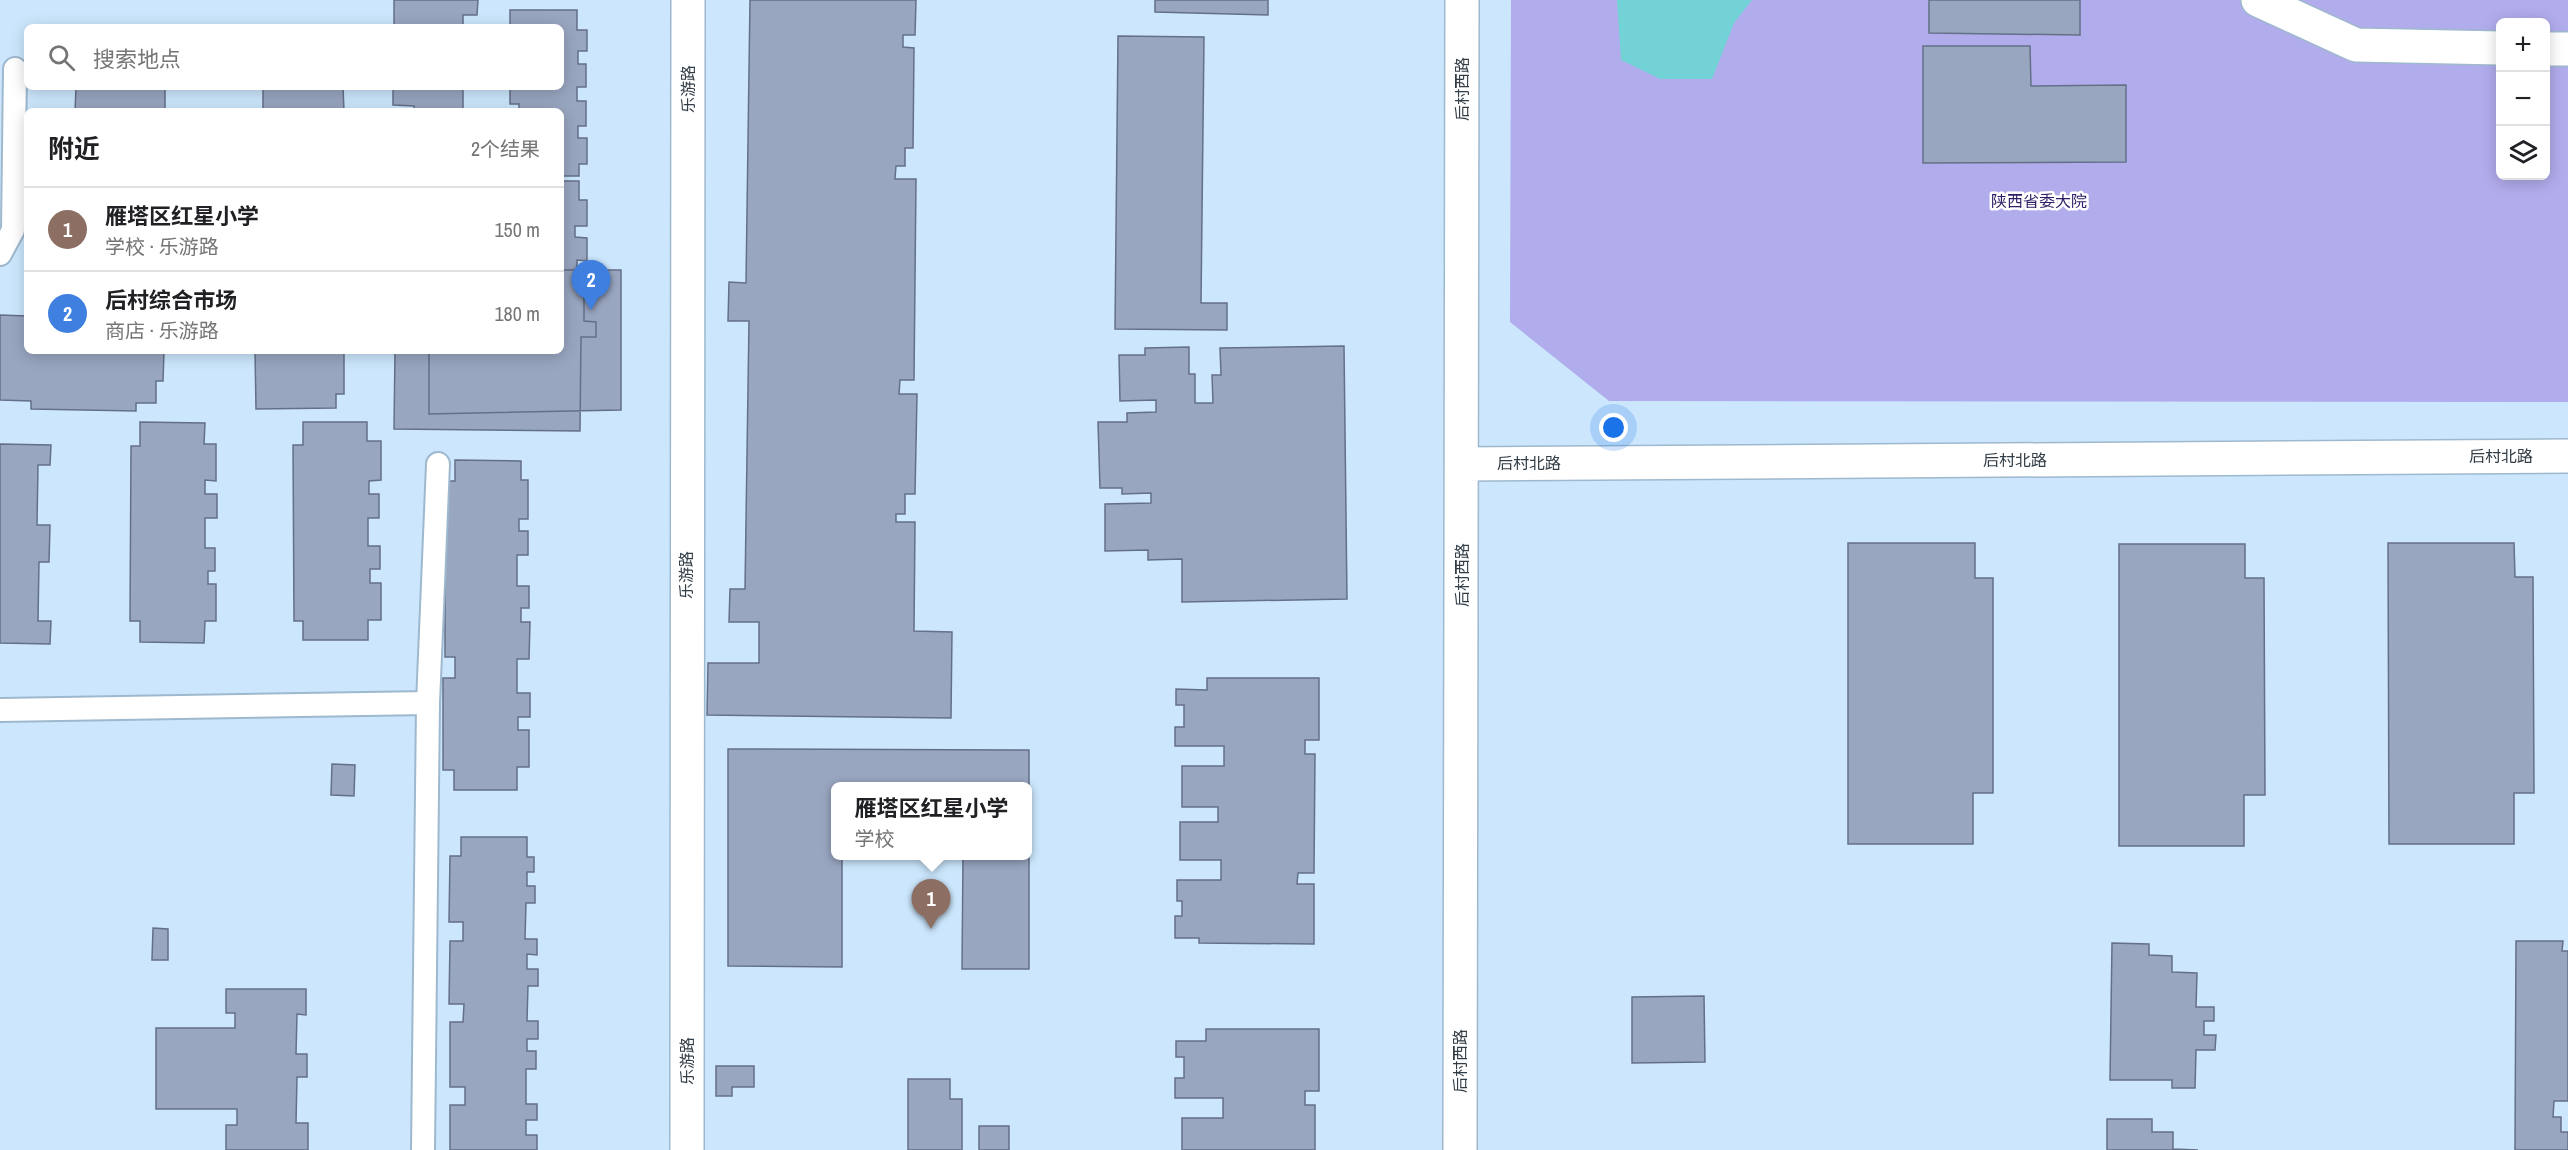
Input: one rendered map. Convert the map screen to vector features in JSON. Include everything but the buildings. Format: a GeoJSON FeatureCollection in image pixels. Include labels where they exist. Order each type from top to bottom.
{"type":"FeatureCollection","features":[{"type":"Feature","properties":{"kind":"street","name":"乐游路"},"geometry":{"type":"LineString","coordinates":[[687,1150],[688,0]]}},
{"type":"Feature","properties":{"kind":"street","name":"后村西路"},"geometry":{"type":"LineString","coordinates":[[1460,1150],[1463,464],[1462,0]]}},
{"type":"Feature","properties":{"kind":"street"},"geometry":{"type":"LineString","coordinates":[[2258,0],[2356,45],[2496,48]]}},
{"type":"Feature","properties":{"kind":"street"},"geometry":{"type":"LineString","coordinates":[[2550,49],[2568,49]]}},
{"type":"Feature","properties":{"kind":"street","name":"后村北路"},"geometry":{"type":"LineString","coordinates":[[1463,464],[2568,456]]}},
{"type":"Feature","properties":{"kind":"lane"},"geometry":{"type":"LineString","coordinates":[[0,254],[13,230],[15,69]]}},
{"type":"Feature","properties":{"kind":"lane"},"geometry":{"type":"LineString","coordinates":[[423,1150],[428,703],[438,464]]}},
{"type":"Feature","properties":{"kind":"lane"},"geometry":{"type":"LineString","coordinates":[[0,710],[428,703]]}},
{"type":"Feature","properties":{"kind":"green space","name":"陕西省委大院"},"geometry":{"type":"Polygon","coordinates":[[[1511,0],[2568,0],[2568,402],[1609,401],[1510,322],[1511,0]]]}},
{"type":"Feature","properties":{"kind":"shaded area"},"geometry":{"type":"Polygon","coordinates":[[[1617,0],[1752,0],[1734,23],[1712,79],[1660,79],[1621,60],[1617,0]]]}},
{"type":"Feature","properties":{"kind":"place","name":"后村综合市场"},"geometry":{"type":"Point","coordinates":[591,310]}},
{"type":"Feature","properties":{"kind":"place","name":"雁塔区红星小学"},"geometry":{"type":"Point","coordinates":[931,929]}}]}
